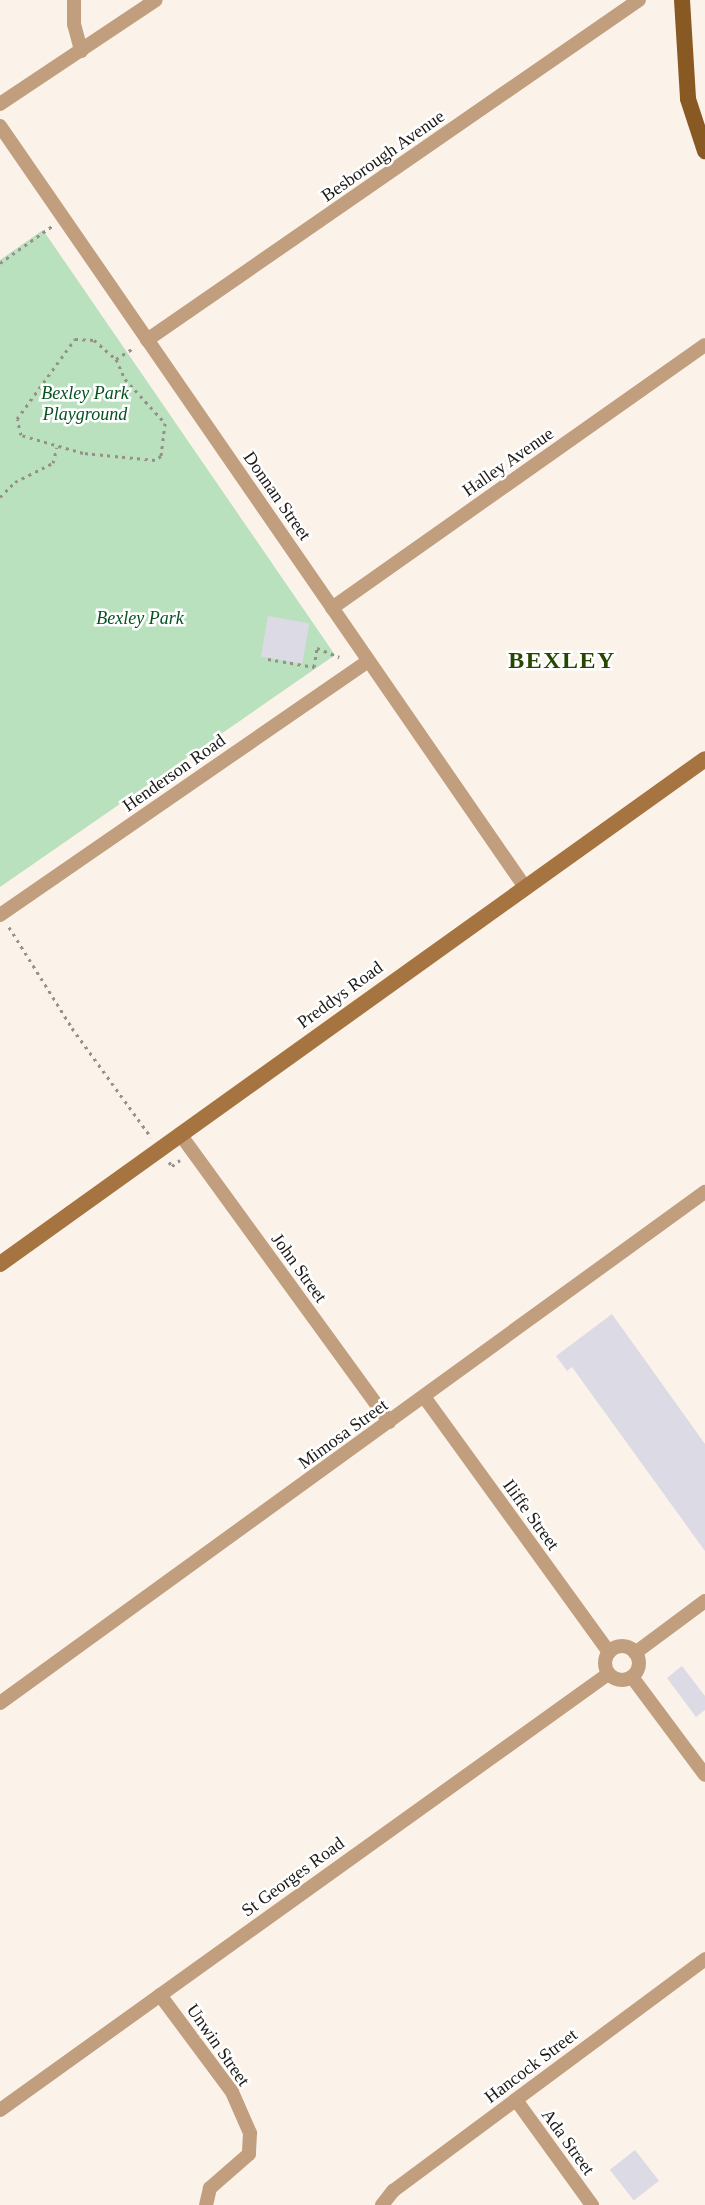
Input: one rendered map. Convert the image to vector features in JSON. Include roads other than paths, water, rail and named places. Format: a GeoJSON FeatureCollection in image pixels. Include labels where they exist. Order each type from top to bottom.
{"type":"FeatureCollection","features":[{"type":"Feature","properties":{"kind":"main road"},"geometry":{"type":"LineString","coordinates":[[682,0],[688,99],[705,151]]}},
{"type":"Feature","properties":{"kind":"main road","name":"Preddys Road"},"geometry":{"type":"LineString","coordinates":[[0,1264],[524,886],[705,759]]}},
{"type":"Feature","properties":{"kind":"street"},"geometry":{"type":"LineString","coordinates":[[74,0],[74,24],[81,51]]}},
{"type":"Feature","properties":{"kind":"street"},"geometry":{"type":"LineString","coordinates":[[0,104],[156,0]]}},
{"type":"Feature","properties":{"kind":"street","name":"Besborough Avenue"},"geometry":{"type":"LineString","coordinates":[[147,340],[639,0]]}},
{"type":"Feature","properties":{"kind":"street","name":"Donnan Street"},"geometry":{"type":"LineString","coordinates":[[0,126],[524,886]]}},
{"type":"Feature","properties":{"kind":"street","name":"Halley Avenue"},"geometry":{"type":"LineString","coordinates":[[332,608],[705,345]]}},
{"type":"Feature","properties":{"kind":"street","name":"Henderson Road"},"geometry":{"type":"LineString","coordinates":[[0,915],[368,661]]}},
{"type":"Feature","properties":{"kind":"street","name":"John Street"},"geometry":{"type":"LineString","coordinates":[[180,1134],[389,1422]]}},
{"type":"Feature","properties":{"kind":"street","name":"Mimosa Street"},"geometry":{"type":"LineString","coordinates":[[0,1703],[389,1422],[426,1398],[705,1192]]}},
{"type":"Feature","properties":{"kind":"street","name":"Iliffe Street"},"geometry":{"type":"LineString","coordinates":[[426,1398],[609,1652]]}},
{"type":"Feature","properties":{"kind":"street"},"geometry":{"type":"LineString","coordinates":[[635,1653],[705,1602]]}},
{"type":"Feature","properties":{"kind":"street"},"geometry":{"type":"LineString","coordinates":[[622,1646],[635,1653],[639,1663],[632,1677],[617,1680],[608,1674],[604,1663],[609,1652],[622,1646]]}},
{"type":"Feature","properties":{"kind":"street","name":"St Georges Road"},"geometry":{"type":"LineString","coordinates":[[0,2110],[608,1674]]}},
{"type":"Feature","properties":{"kind":"street"},"geometry":{"type":"LineString","coordinates":[[632,1677],[705,1775]]}},
{"type":"Feature","properties":{"kind":"street","name":"Hancock Street"},"geometry":{"type":"LineString","coordinates":[[382,2205],[393,2191],[705,1959]]}},
{"type":"Feature","properties":{"kind":"street","name":"Unwin Street"},"geometry":{"type":"LineString","coordinates":[[160,1995],[232,2092],[250,2133],[249,2154],[210,2188],[206,2205]]}},
{"type":"Feature","properties":{"kind":"street","name":"Ada Street"},"geometry":{"type":"LineString","coordinates":[[516,2100],[592,2205]]}},
{"type":"Feature","properties":{"kind":"district","name":"BEXLEY"},"geometry":{"type":"Point","coordinates":[562,661]}},
{"type":"Feature","properties":{"kind":"park label","name":"Bexley Park Playground"},"geometry":{"type":"Point","coordinates":[85,404]}},
{"type":"Feature","properties":{"kind":"park label","name":"Bexley Park"},"geometry":{"type":"Point","coordinates":[140,618]}}]}
